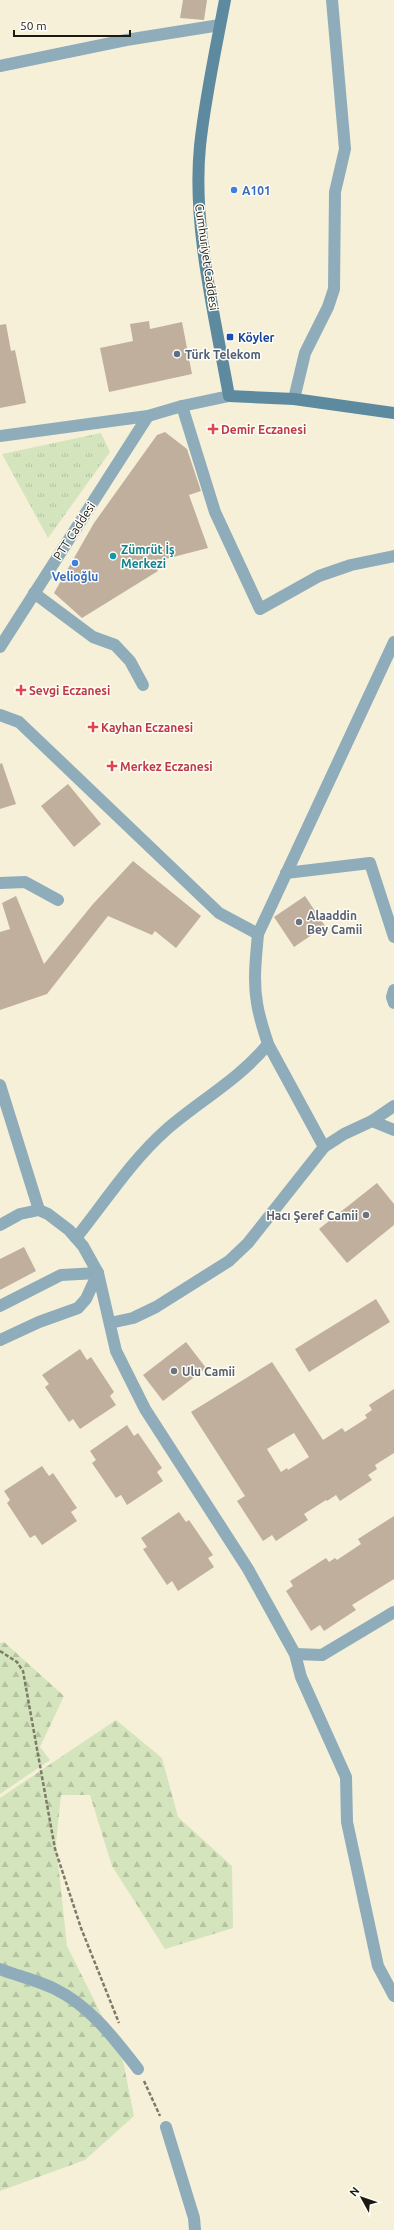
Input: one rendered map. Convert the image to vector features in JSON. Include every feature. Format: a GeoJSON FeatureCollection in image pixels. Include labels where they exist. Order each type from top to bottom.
{"type":"FeatureCollection","features":[{"type":"Feature","properties":{"kind":"street","name":"Cumhuriyet Caddesi"},"geometry":{"type":"LineString","coordinates":[[225,0],[200,147],[199,195],[202,236],[228,396]]}},
{"type":"Feature","properties":{"kind":"street"},"geometry":{"type":"LineString","coordinates":[[294,399],[305,353],[330,302],[334,290],[335,192],[345,149],[332,0]]}},
{"type":"Feature","properties":{"kind":"street"},"geometry":{"type":"LineString","coordinates":[[0,66],[126,40],[220,25]]}},
{"type":"Feature","properties":{"kind":"street"},"geometry":{"type":"LineString","coordinates":[[0,436],[148,416],[182,406],[228,396],[294,399],[394,413]]}},
{"type":"Feature","properties":{"kind":"street"},"geometry":{"type":"LineString","coordinates":[[182,406],[215,512],[260,609],[319,576],[351,565],[394,556]]}},
{"type":"Feature","properties":{"kind":"street","name":"PTT Caddesi"},"geometry":{"type":"LineString","coordinates":[[0,647],[148,416]]}},
{"type":"Feature","properties":{"kind":"street"},"geometry":{"type":"LineString","coordinates":[[34,593],[93,637],[115,645],[130,661],[143,685]]}},
{"type":"Feature","properties":{"kind":"street"},"geometry":{"type":"LineString","coordinates":[[324,1147],[268,1044],[257,1003],[255,977],[258,934],[394,642]]}},
{"type":"Feature","properties":{"kind":"street"},"geometry":{"type":"LineString","coordinates":[[0,715],[19,722],[219,913],[258,934]]}},
{"type":"Feature","properties":{"kind":"street"},"geometry":{"type":"LineString","coordinates":[[286,873],[370,863],[394,937]]}},
{"type":"Feature","properties":{"kind":"street"},"geometry":{"type":"LineString","coordinates":[[0,884],[25,882],[58,900]]}},
{"type":"Feature","properties":{"kind":"street"},"geometry":{"type":"LineString","coordinates":[[394,990],[392,997],[394,1003]]}},
{"type":"Feature","properties":{"kind":"street"},"geometry":{"type":"LineString","coordinates":[[76,1238],[147,1148],[230,1080],[268,1044]]}},
{"type":"Feature","properties":{"kind":"street"},"geometry":{"type":"LineString","coordinates":[[0,1085],[39,1210]]}},
{"type":"Feature","properties":{"kind":"street"},"geometry":{"type":"LineString","coordinates":[[110,1323],[133,1318],[156,1307],[230,1261],[248,1242],[324,1147],[344,1134],[372,1121],[394,1106]]}},
{"type":"Feature","properties":{"kind":"street"},"geometry":{"type":"LineString","coordinates":[[372,1121],[394,1130]]}},
{"type":"Feature","properties":{"kind":"street"},"geometry":{"type":"LineString","coordinates":[[0,1225],[20,1214],[39,1210],[48,1214],[84,1246],[98,1273],[116,1351],[146,1409],[248,1569],[295,1654],[301,1677],[346,1776],[347,1822],[378,1966],[394,1996]]}},
{"type":"Feature","properties":{"kind":"street"},"geometry":{"type":"LineString","coordinates":[[0,1306],[61,1275],[87,1275],[98,1273]]}},
{"type":"Feature","properties":{"kind":"street"},"geometry":{"type":"LineString","coordinates":[[0,1340],[39,1322],[78,1308],[86,1299],[98,1273]]}},
{"type":"Feature","properties":{"kind":"street"},"geometry":{"type":"LineString","coordinates":[[295,1654],[322,1655],[394,1612]]}},
{"type":"Feature","properties":{"kind":"street"},"geometry":{"type":"LineString","coordinates":[[0,1969],[55,1989],[82,2007],[108,2030],[138,2069]]}},
{"type":"Feature","properties":{"kind":"street"},"geometry":{"type":"LineString","coordinates":[[166,2127],[194,2218],[195,2230]]}},
{"type":"Feature","properties":{"kind":"path"},"geometry":{"type":"LineString","coordinates":[[0,1651],[17,1662],[23,1671],[55,1849],[81,1928],[121,2026]]}},
{"type":"Feature","properties":{"kind":"path"},"geometry":{"type":"LineString","coordinates":[[138,2069],[166,2127]]}},
{"type":"Feature","properties":{"kind":"green space"},"geometry":{"type":"Polygon","coordinates":[[[101,433],[110,452],[48,538],[2,454],[101,433]]]}},
{"type":"Feature","properties":{"kind":"green space"},"geometry":{"type":"Polygon","coordinates":[[[4,1642],[64,1696],[40,1747],[50,1760],[0,1794],[0,1643],[4,1642]]]}},
{"type":"Feature","properties":{"kind":"green space"},"geometry":{"type":"Polygon","coordinates":[[[116,1720],[162,1758],[178,1817],[232,1866],[233,1928],[165,1949],[112,1866],[90,1795],[61,1795],[56,1843],[67,1946],[122,2056],[134,2116],[85,2160],[0,2191],[0,1798],[116,1720]]]}},
{"type":"Feature","properties":{"kind":"building"},"geometry":{"type":"Polygon","coordinates":[[[183,0],[207,0],[204,20],[180,18],[183,0]]]}},
{"type":"Feature","properties":{"kind":"building"},"geometry":{"type":"Polygon","coordinates":[[[149,321],[150,329],[182,322],[192,374],[109,392],[100,348],[133,341],[130,324],[149,321]]]}},
{"type":"Feature","properties":{"kind":"building"},"geometry":{"type":"Polygon","coordinates":[[[6,324],[11,351],[15,350],[26,403],[0,408],[0,325],[6,324]]]}},
{"type":"Feature","properties":{"kind":"building"},"geometry":{"type":"Polygon","coordinates":[[[165,432],[187,449],[201,491],[189,495],[208,548],[154,562],[158,571],[82,618],[54,593],[94,523],[157,435],[165,432]]]}},
{"type":"Feature","properties":{"kind":"building"},"geometry":{"type":"Polygon","coordinates":[[[2,763],[16,804],[0,809],[0,764],[2,763]]]}},
{"type":"Feature","properties":{"kind":"building"},"geometry":{"type":"Polygon","coordinates":[[[68,784],[101,824],[74,847],[41,806],[68,784]]]}},
{"type":"Feature","properties":{"kind":"building"},"geometry":{"type":"Polygon","coordinates":[[[133,861],[201,916],[176,948],[155,931],[152,935],[108,916],[47,994],[0,1010],[0,932],[10,929],[2,903],[16,896],[44,964],[93,904],[133,861]]]}},
{"type":"Feature","properties":{"kind":"building","name":"Alaaddin Bey Camii"},"geometry":{"type":"Polygon","coordinates":[[[305,896],[325,926],[294,947],[274,917],[305,896]]]}},
{"type":"Feature","properties":{"kind":"building","name":"Hacı Şeref Camii"},"geometry":{"type":"Polygon","coordinates":[[[377,1183],[394,1204],[394,1225],[347,1263],[319,1229],[377,1183]]]}},
{"type":"Feature","properties":{"kind":"building"},"geometry":{"type":"Polygon","coordinates":[[[24,1247],[36,1271],[0,1290],[0,1259],[24,1247]]]}},
{"type":"Feature","properties":{"kind":"building"},"geometry":{"type":"Polygon","coordinates":[[[376,1299],[390,1322],[309,1372],[295,1349],[376,1299]]]}},
{"type":"Feature","properties":{"kind":"building","name":"Ulu Camii"},"geometry":{"type":"Polygon","coordinates":[[[186,1342],[206,1368],[163,1401],[143,1375],[186,1342]]]}},
{"type":"Feature","properties":{"kind":"building"},"geometry":{"type":"Polygon","coordinates":[[[80,1349],[87,1360],[91,1357],[114,1392],[110,1396],[116,1405],[80,1429],[73,1419],[69,1422],[45,1387],[49,1384],[42,1375],[80,1349]]]}},
{"type":"Feature","properties":{"kind":"building"},"geometry":{"type":"Polygon","coordinates":[[[272,1362],[323,1440],[342,1428],[345,1432],[367,1418],[365,1415],[372,1410],[369,1405],[394,1389],[394,1453],[375,1465],[377,1469],[368,1475],[372,1480],[340,1501],[336,1495],[327,1501],[326,1500],[304,1514],[308,1520],[276,1541],[272,1535],[263,1541],[237,1501],[245,1496],[191,1412],[272,1362]],[[294,1433],[267,1449],[281,1472],[287,1468],[288,1470],[309,1457],[294,1433]]]}},
{"type":"Feature","properties":{"kind":"building"},"geometry":{"type":"Polygon","coordinates":[[[127,1425],[134,1436],[138,1433],[162,1468],[157,1472],[163,1481],[127,1505],[121,1495],[116,1498],[92,1463],[96,1460],[90,1451],[127,1425]]]}},
{"type":"Feature","properties":{"kind":"building"},"geometry":{"type":"Polygon","coordinates":[[[42,1466],[49,1476],[53,1473],[77,1508],[71,1512],[77,1521],[42,1545],[35,1535],[30,1538],[7,1503],[10,1500],[4,1491],[42,1466]]]}},
{"type":"Feature","properties":{"kind":"building"},"geometry":{"type":"Polygon","coordinates":[[[179,1512],[186,1522],[189,1520],[213,1555],[208,1558],[214,1567],[178,1591],[172,1581],[167,1585],[143,1549],[147,1547],[141,1538],[179,1512]]]}},
{"type":"Feature","properties":{"kind":"building"},"geometry":{"type":"Polygon","coordinates":[[[394,1516],[394,1579],[352,1605],[356,1610],[324,1631],[320,1625],[311,1631],[286,1591],[293,1586],[290,1581],[326,1558],[329,1562],[335,1558],[337,1560],[361,1544],[358,1539],[394,1516]]]}},
{"type":"Feature","properties":{"kind":"place","name":"A101"},"geometry":{"type":"Point","coordinates":[234,190]}},
{"type":"Feature","properties":{"kind":"place","name":"Köyler"},"geometry":{"type":"Point","coordinates":[230,337]}},
{"type":"Feature","properties":{"kind":"place","name":"Türk Telekom"},"geometry":{"type":"Point","coordinates":[177,354]}},
{"type":"Feature","properties":{"kind":"place","name":"Demir Eczanesi"},"geometry":{"type":"Point","coordinates":[213,429]}},
{"type":"Feature","properties":{"kind":"place","name":"Zümrüt İş Merkezi"},"geometry":{"type":"Point","coordinates":[113,556]}},
{"type":"Feature","properties":{"kind":"place","name":"Velioğlu"},"geometry":{"type":"Point","coordinates":[75,563]}},
{"type":"Feature","properties":{"kind":"place","name":"Sevgi Eczanesi"},"geometry":{"type":"Point","coordinates":[21,690]}},
{"type":"Feature","properties":{"kind":"place","name":"Kayhan Eczanesi"},"geometry":{"type":"Point","coordinates":[93,727]}},
{"type":"Feature","properties":{"kind":"place","name":"Merkez Eczanesi"},"geometry":{"type":"Point","coordinates":[112,766]}},
{"type":"Feature","properties":{"kind":"place","name":"Alaaddin Bey Camii"},"geometry":{"type":"Point","coordinates":[299,922]}},
{"type":"Feature","properties":{"kind":"place","name":"Hacı Şeref Camii"},"geometry":{"type":"Point","coordinates":[366,1215]}},
{"type":"Feature","properties":{"kind":"place","name":"Ulu Camii"},"geometry":{"type":"Point","coordinates":[174,1371]}}]}
